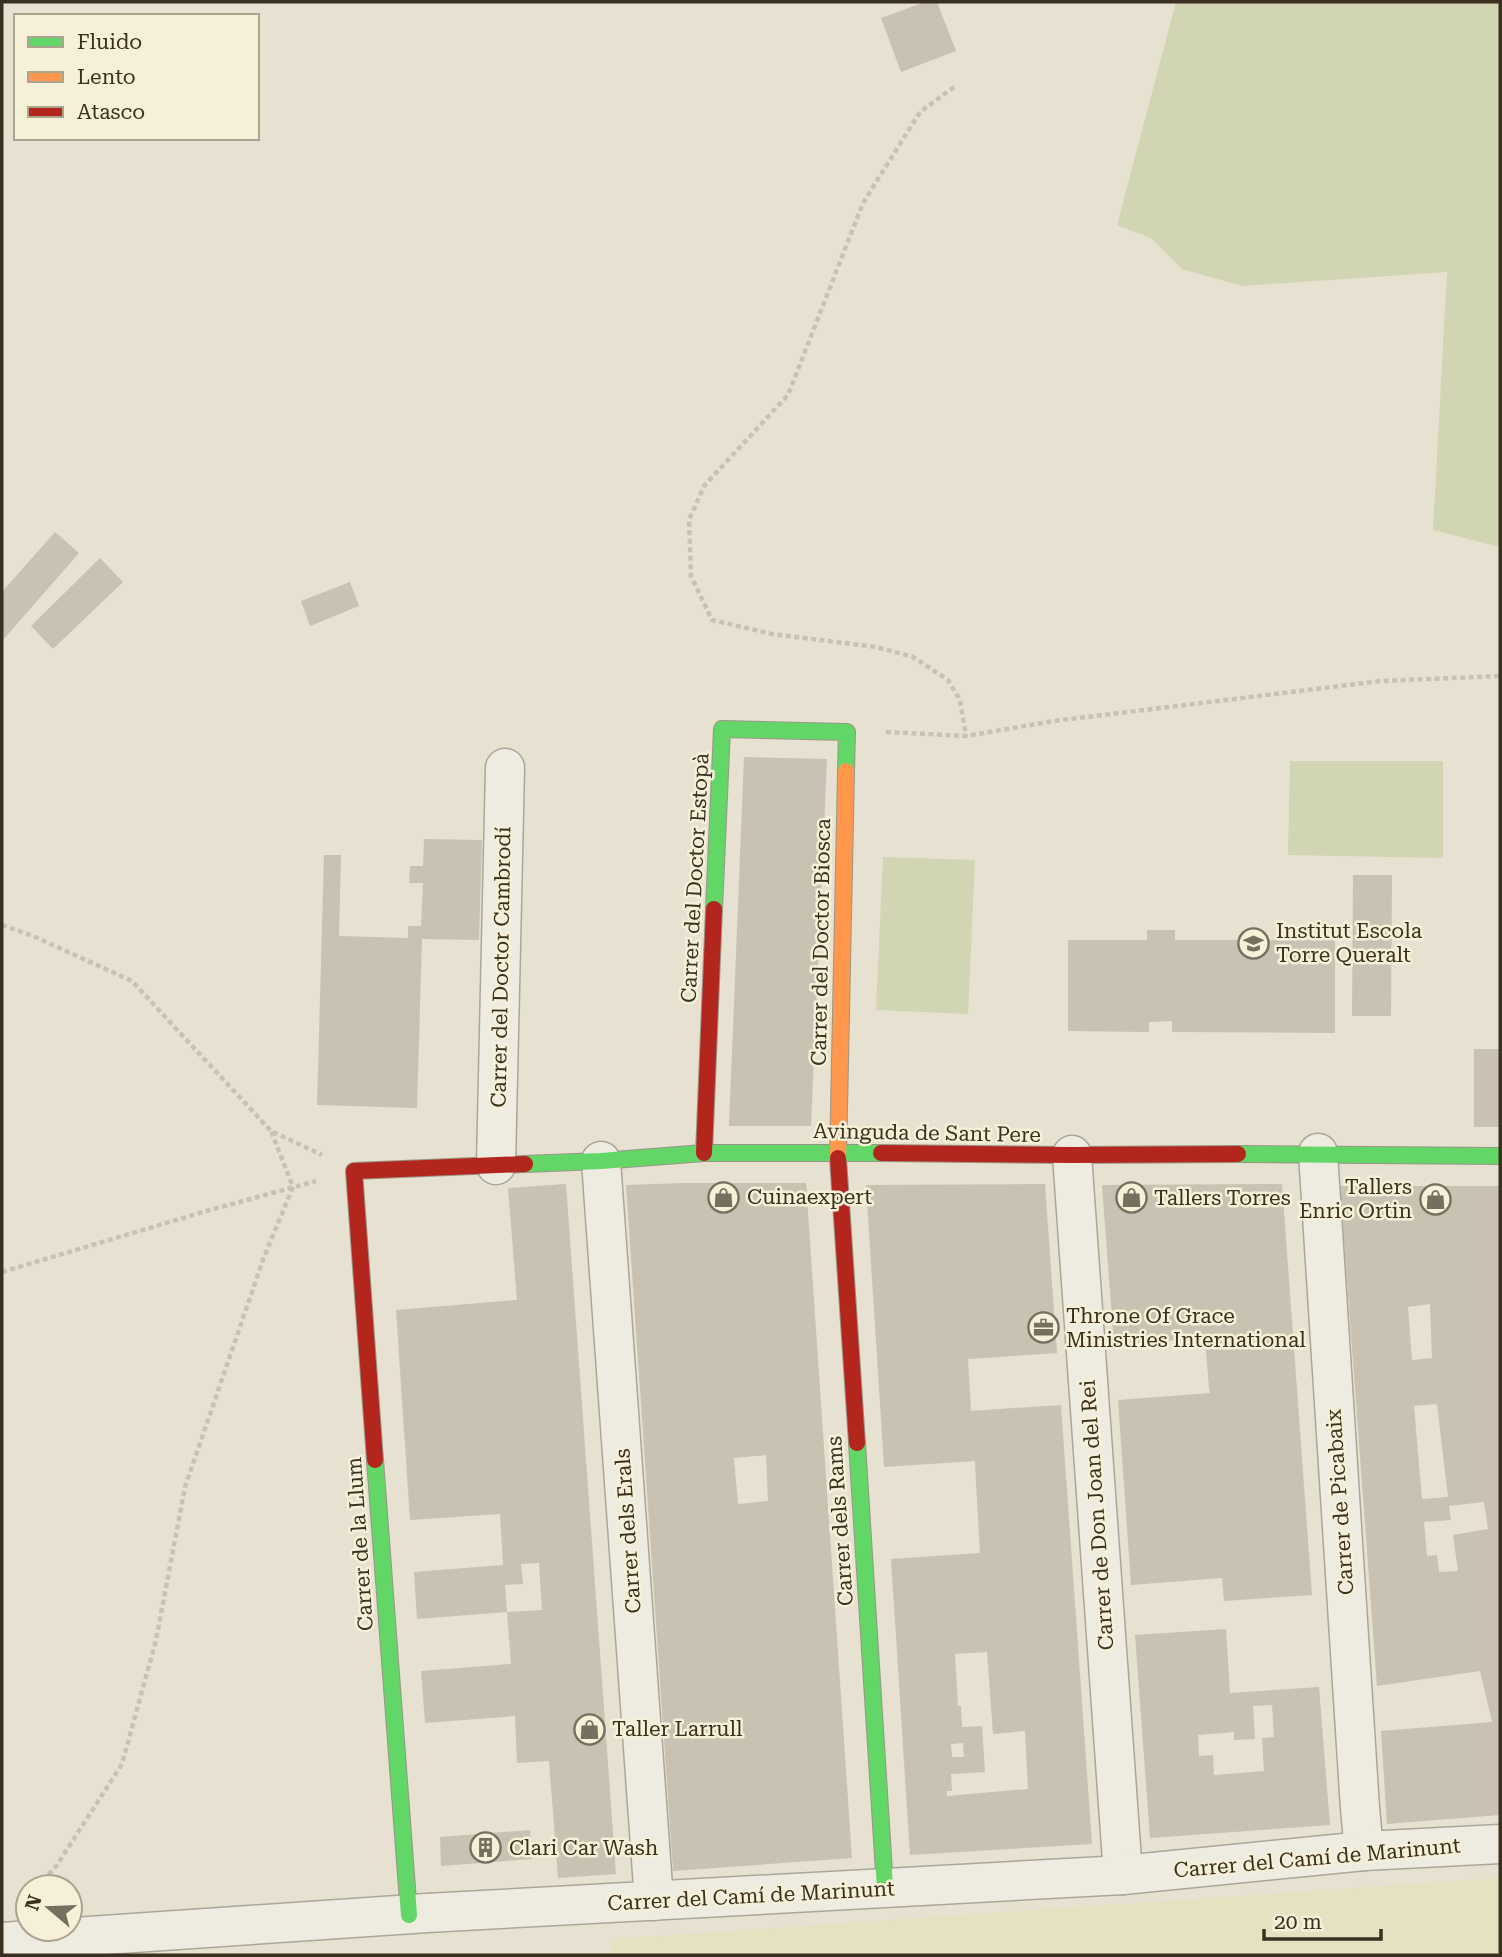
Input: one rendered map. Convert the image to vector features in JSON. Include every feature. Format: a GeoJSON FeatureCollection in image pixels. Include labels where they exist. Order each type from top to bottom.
{"type":"FeatureCollection","features":[{"type":"Feature","properties":{"kind":"street","name":"Carrer del Doctor Estopà"},"geometry":{"type":"LineString","coordinates":[[704,1153],[722,729],[846,732]]}},
{"type":"Feature","properties":{"kind":"street","name":"Carrer del Doctor Biosca"},"geometry":{"type":"LineString","coordinates":[[838,1152],[846,732]]}},
{"type":"Feature","properties":{"kind":"street","name":"Carrer del Doctor Cambrodí"},"geometry":{"type":"LineString","coordinates":[[496,1165],[505,768]]}},
{"type":"Feature","properties":{"kind":"street","name":"Carrer dels Rams"},"geometry":{"type":"LineString","coordinates":[[838,1152],[885,1888]]}},
{"type":"Feature","properties":{"kind":"street","name":"Avinguda de Sant Pere"},"geometry":{"type":"LineString","coordinates":[[354,1171],[601,1161],[704,1153],[1318,1153],[1500,1156]]}},
{"type":"Feature","properties":{"kind":"street","name":"Carrer de Picabaix"},"geometry":{"type":"LineString","coordinates":[[1318,1153],[1364,1851]]}},
{"type":"Feature","properties":{"kind":"street","name":"Carrer de Don Joan del Rei"},"geometry":{"type":"LineString","coordinates":[[1072,1155],[1122,1875]]}},
{"type":"Feature","properties":{"kind":"street","name":"Carrer dels Erals"},"geometry":{"type":"LineString","coordinates":[[601,1161],[654,1901]]}},
{"type":"Feature","properties":{"kind":"street","name":"Carrer de la Llum"},"geometry":{"type":"LineString","coordinates":[[354,1171],[409,1915]]}},
{"type":"Feature","properties":{"kind":"street","name":"Carrer del Camí de Marinunt"},"geometry":{"type":"LineString","coordinates":[[2,1942],[409,1915],[1122,1875],[1364,1851],[1500,1844]]}},
{"type":"Feature","properties":{"kind":"path"},"geometry":{"type":"LineString","coordinates":[[954,87],[920,112],[863,203],[788,395],[704,486],[688,520],[691,576],[712,620],[772,634],[876,647],[913,657],[948,680],[960,700],[966,736]]}},
{"type":"Feature","properties":{"kind":"path"},"geometry":{"type":"LineString","coordinates":[[846,732],[966,736],[1054,721],[1381,681],[1500,676]]}},
{"type":"Feature","properties":{"kind":"path"},"geometry":{"type":"LineString","coordinates":[[2,925],[33,936],[132,981],[271,1131],[293,1187],[264,1257],[185,1487],[156,1640],[122,1764],[50,1873]]}},
{"type":"Feature","properties":{"kind":"path"},"geometry":{"type":"LineString","coordinates":[[271,1131],[354,1171]]}},
{"type":"Feature","properties":{"kind":"path"},"geometry":{"type":"LineString","coordinates":[[2,1272],[203,1212],[354,1171]]}},
{"type":"Feature","properties":{"kind":"shaded area"},"geometry":{"type":"Polygon","coordinates":[[[1500,1878],[1500,1955],[611,1955],[614,1939],[1500,1878]]]}},
{"type":"Feature","properties":{"kind":"green space"},"geometry":{"type":"Polygon","coordinates":[[[1176,2],[1500,2],[1500,547],[1433,530],[1447,272],[1242,286],[1182,269],[1151,238],[1117,225],[1176,2]]]}},
{"type":"Feature","properties":{"kind":"green space"},"geometry":{"type":"Polygon","coordinates":[[[1290,761],[1443,761],[1443,858],[1288,855],[1290,761]]]}},
{"type":"Feature","properties":{"kind":"green space"},"geometry":{"type":"Polygon","coordinates":[[[883,857],[975,860],[968,1014],[876,1010],[883,857]]]}},
{"type":"Feature","properties":{"kind":"building"},"geometry":{"type":"Polygon","coordinates":[[[925,2],[937,2],[956,51],[901,72],[881,18],[925,2]]]}},
{"type":"Feature","properties":{"kind":"building"},"geometry":{"type":"Polygon","coordinates":[[[55,532],[79,553],[2,641],[2,592],[55,532]]]}},
{"type":"Feature","properties":{"kind":"building"},"geometry":{"type":"Polygon","coordinates":[[[100,558],[123,582],[53,649],[31,626],[100,558]]]}},
{"type":"Feature","properties":{"kind":"building"},"geometry":{"type":"Polygon","coordinates":[[[350,582],[359,606],[310,626],[301,601],[350,582]]]}},
{"type":"Feature","properties":{"kind":"building"},"geometry":{"type":"Polygon","coordinates":[[[744,757],[827,759],[811,1126],[729,1126],[744,757]]]}},
{"type":"Feature","properties":{"kind":"building"},"geometry":{"type":"Polygon","coordinates":[[[424,839],[482,840],[479,940],[422,939],[417,1108],[317,1105],[324,855],[341,855],[339,936],[408,938],[408,926],[421,926],[423,883],[409,883],[410,866],[423,866],[424,839]]]}},
{"type":"Feature","properties":{"kind":"building"},"geometry":{"type":"Polygon","coordinates":[[[1353,875],[1392,875],[1391,1016],[1352,1016],[1353,875]]]}},
{"type":"Feature","properties":{"kind":"building"},"geometry":{"type":"Polygon","coordinates":[[[1147,930],[1175,930],[1175,940],[1335,940],[1335,1033],[1172,1032],[1172,1021],[1149,1022],[1149,1032],[1068,1031],[1068,940],[1147,940],[1147,930]]]}},
{"type":"Feature","properties":{"kind":"building"},"geometry":{"type":"Polygon","coordinates":[[[1474,1049],[1500,1049],[1500,1127],[1474,1127],[1474,1049]]]}},
{"type":"Feature","properties":{"kind":"building"},"geometry":{"type":"Polygon","coordinates":[[[806,1183],[852,1858],[673,1871],[626,1185],[806,1183]],[[766,1455],[734,1458],[738,1504],[768,1501],[766,1455]]]}},
{"type":"Feature","properties":{"kind":"building"},"geometry":{"type":"Polygon","coordinates":[[[566,1184],[616,1874],[558,1878],[549,1761],[517,1763],[515,1716],[425,1723],[421,1671],[511,1664],[507,1612],[417,1619],[414,1572],[503,1565],[500,1514],[410,1520],[396,1310],[517,1300],[508,1188],[566,1184]],[[539,1563],[521,1564],[523,1584],[505,1585],[507,1612],[542,1610],[539,1563]]]}},
{"type":"Feature","properties":{"kind":"building"},"geometry":{"type":"Polygon","coordinates":[[[1045,1184],[1057,1353],[968,1359],[971,1411],[1061,1405],[1092,1844],[910,1855],[891,1559],[980,1553],[975,1461],[884,1467],[866,1185],[1045,1184]],[[987,1652],[955,1654],[962,1727],[982,1726],[985,1772],[951,1774],[952,1791],[947,1791],[947,1796],[1028,1789],[1025,1731],[993,1734],[987,1652]],[[963,1743],[951,1744],[952,1757],[964,1757],[963,1743]]]}},
{"type":"Feature","properties":{"kind":"building"},"geometry":{"type":"Polygon","coordinates":[[[1282,1184],[1312,1595],[1224,1601],[1222,1578],[1131,1585],[1118,1400],[1210,1393],[1205,1338],[1114,1345],[1102,1185],[1282,1184]]]}},
{"type":"Feature","properties":{"kind":"building"},"geometry":{"type":"Polygon","coordinates":[[[1340,1186],[1500,1186],[1500,1815],[1387,1824],[1381,1731],[1492,1722],[1480,1671],[1377,1686],[1340,1186]],[[1430,1304],[1408,1307],[1412,1360],[1432,1358],[1430,1304]],[[1437,1404],[1414,1406],[1422,1499],[1448,1497],[1437,1404]],[[1484,1502],[1449,1506],[1451,1520],[1424,1522],[1427,1556],[1437,1555],[1439,1572],[1458,1571],[1453,1535],[1488,1529],[1484,1502]]]}},
{"type":"Feature","properties":{"kind":"building"},"geometry":{"type":"Polygon","coordinates":[[[1226,1629],[1230,1693],[1319,1687],[1330,1825],[1150,1838],[1135,1635],[1226,1629]],[[1272,1705],[1253,1706],[1255,1739],[1234,1740],[1234,1732],[1198,1735],[1199,1756],[1213,1755],[1214,1775],[1264,1771],[1262,1738],[1274,1737],[1272,1705]]]}},
{"type":"Feature","properties":{"kind":"building","name":"Clari Car Wash"},"geometry":{"type":"Polygon","coordinates":[[[530,1830],[532,1859],[441,1866],[440,1837],[530,1830]]]}},
{"type":"Feature","properties":{"kind":"traffic: fast"},"geometry":{"type":"LineString","coordinates":[[714,909],[722,729],[847,732],[846,771]]}},
{"type":"Feature","properties":{"kind":"traffic: fast"},"geometry":{"type":"LineString","coordinates":[[525,1164],[704,1153],[881,1153]]}},
{"type":"Feature","properties":{"kind":"traffic: fast"},"geometry":{"type":"LineString","coordinates":[[1238,1154],[1500,1156]]}},
{"type":"Feature","properties":{"kind":"traffic: fast"},"geometry":{"type":"LineString","coordinates":[[857,1443],[885,1888]]}},
{"type":"Feature","properties":{"kind":"traffic: fast"},"geometry":{"type":"LineString","coordinates":[[375,1460],[409,1915]]}},
{"type":"Feature","properties":{"kind":"traffic: slow"},"geometry":{"type":"LineString","coordinates":[[838,1158],[846,771]]}},
{"type":"Feature","properties":{"kind":"traffic: jam"},"geometry":{"type":"LineString","coordinates":[[704,1153],[714,909]]}},
{"type":"Feature","properties":{"kind":"traffic: jam"},"geometry":{"type":"LineString","coordinates":[[881,1153],[1238,1154]]}},
{"type":"Feature","properties":{"kind":"traffic: jam"},"geometry":{"type":"LineString","coordinates":[[838,1158],[857,1443]]}},
{"type":"Feature","properties":{"kind":"traffic: jam"},"geometry":{"type":"LineString","coordinates":[[375,1460],[354,1171],[525,1164]]}},
{"type":"Feature","properties":{"kind":"place","name":"Institut Escola Torre Queralt"},"geometry":{"type":"Point","coordinates":[1253,943]}},
{"type":"Feature","properties":{"kind":"place","name":"Cuinaexpert"},"geometry":{"type":"Point","coordinates":[724,1197]}},
{"type":"Feature","properties":{"kind":"place","name":"Tallers Torres"},"geometry":{"type":"Point","coordinates":[1131,1198]}},
{"type":"Feature","properties":{"kind":"place","name":"Tallers Enric Ortin"},"geometry":{"type":"Point","coordinates":[1435,1199]}},
{"type":"Feature","properties":{"kind":"place","name":"Throne Of Grace Ministries International"},"geometry":{"type":"Point","coordinates":[1043,1328]}},
{"type":"Feature","properties":{"kind":"place","name":"Taller Larrull"},"geometry":{"type":"Point","coordinates":[589,1729]}},
{"type":"Feature","properties":{"kind":"place","name":"Clari Car Wash"},"geometry":{"type":"Point","coordinates":[486,1848]}}]}
